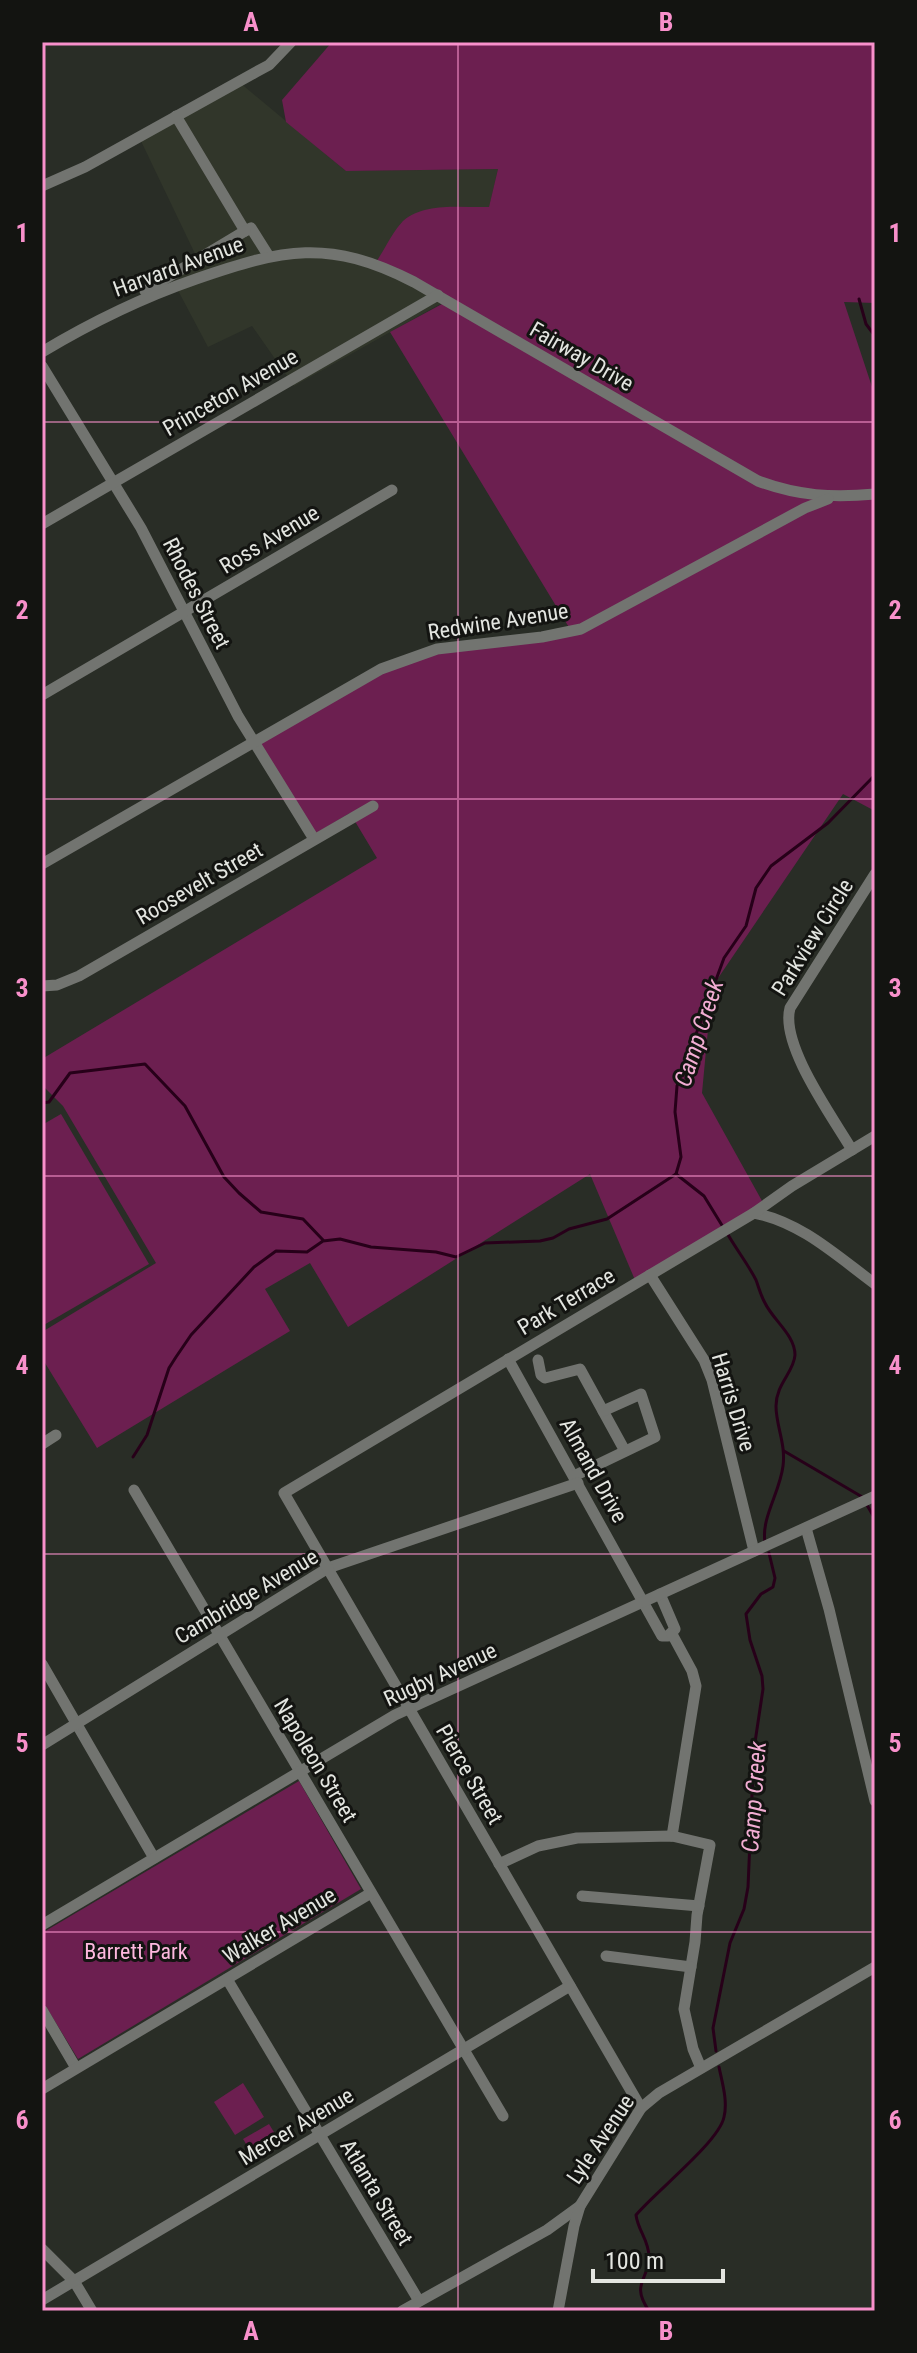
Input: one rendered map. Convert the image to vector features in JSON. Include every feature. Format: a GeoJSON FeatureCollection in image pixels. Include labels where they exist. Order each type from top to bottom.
{"type":"FeatureCollection","features":[{"type":"Feature","properties":{"kind":"street"},"geometry":{"type":"LineString","coordinates":[[42,189],[269,65],[291,42]]}},
{"type":"Feature","properties":{"kind":"street"},"geometry":{"type":"LineString","coordinates":[[176,116],[245,231],[251,228],[268,255]]}},
{"type":"Feature","properties":{"kind":"street","name":"Harvard Avenue"},"geometry":{"type":"LineString","coordinates":[[42,352],[245,231]]}},
{"type":"Feature","properties":{"kind":"street","name":"Fairway Drive"},"geometry":{"type":"LineString","coordinates":[[268,255],[306,252],[362,259],[396,273],[758,481],[789,492],[840,497],[875,494]]}},
{"type":"Feature","properties":{"kind":"street","name":"Harvard Avenue"},"geometry":{"type":"LineString","coordinates":[[103,316],[152,294],[268,255]]}},
{"type":"Feature","properties":{"kind":"street","name":"Princeton Avenue"},"geometry":{"type":"LineString","coordinates":[[42,524],[438,295]]}},
{"type":"Feature","properties":{"kind":"street","name":"Rhodes Street"},"geometry":{"type":"LineString","coordinates":[[42,366],[141,528],[253,742],[314,839]]}},
{"type":"Feature","properties":{"kind":"street","name":"Ross Avenue"},"geometry":{"type":"LineString","coordinates":[[42,695],[392,490]]}},
{"type":"Feature","properties":{"kind":"street","name":"Redwine Avenue"},"geometry":{"type":"LineString","coordinates":[[42,864],[361,679],[419,654],[455,646],[542,637],[581,629],[805,508],[840,497]]}},
{"type":"Feature","properties":{"kind":"street","name":"Roosevelt Street"},"geometry":{"type":"LineString","coordinates":[[42,986],[57,985],[79,976],[373,806]]}},
{"type":"Feature","properties":{"kind":"street","name":"Parkview Circle"},"geometry":{"type":"LineString","coordinates":[[852,1150],[794,1050],[787,1017],[875,874]]}},
{"type":"Feature","properties":{"kind":"street","name":"Park Terrace"},"geometry":{"type":"LineString","coordinates":[[399,1424],[754,1213],[875,1136]]}},
{"type":"Feature","properties":{"kind":"street"},"geometry":{"type":"LineString","coordinates":[[754,1213],[796,1226],[875,1284]]}},
{"type":"Feature","properties":{"kind":"street","name":"Harris Drive"},"geometry":{"type":"LineString","coordinates":[[650,1275],[704,1360],[712,1380],[754,1551]]}},
{"type":"Feature","properties":{"kind":"street","name":"Almand Drive"},"geometry":{"type":"LineString","coordinates":[[508,1359],[662,1636],[672,1634]]}},
{"type":"Feature","properties":{"kind":"street"},"geometry":{"type":"LineString","coordinates":[[538,1360],[541,1375],[545,1378],[580,1369],[625,1451]]}},
{"type":"Feature","properties":{"kind":"street","name":"Cambridge Avenue"},"geometry":{"type":"LineString","coordinates":[[42,1745],[328,1568],[576,1480],[655,1437],[641,1394],[603,1411]]}},
{"type":"Feature","properties":{"kind":"street","name":"Pierce Street"},"geometry":{"type":"LineString","coordinates":[[399,1424],[284,1493],[641,2108]]}},
{"type":"Feature","properties":{"kind":"street"},"geometry":{"type":"LineString","coordinates":[[42,1444],[56,1435]]}},
{"type":"Feature","properties":{"kind":"street","name":"Napoleon Street"},"geometry":{"type":"LineString","coordinates":[[134,1490],[503,2116]]}},
{"type":"Feature","properties":{"kind":"street","name":"Rugby Avenue"},"geometry":{"type":"LineString","coordinates":[[42,1925],[409,1708],[875,1496]]}},
{"type":"Feature","properties":{"kind":"street"},"geometry":{"type":"LineString","coordinates":[[806,1528],[874,1794]]}},
{"type":"Feature","properties":{"kind":"street"},"geometry":{"type":"LineString","coordinates":[[660,1594],[675,1629],[672,1634],[692,1671],[696,1686],[672,1836]]}},
{"type":"Feature","properties":{"kind":"street"},"geometry":{"type":"LineString","coordinates":[[42,1664],[154,1858]]}},
{"type":"Feature","properties":{"kind":"street"},"geometry":{"type":"LineString","coordinates":[[499,1864],[557,1841],[577,1838],[672,1836],[710,1845],[684,2009],[693,2049],[701,2068]]}},
{"type":"Feature","properties":{"kind":"street","name":"Walker Avenue"},"geometry":{"type":"LineString","coordinates":[[42,2089],[371,1893]]}},
{"type":"Feature","properties":{"kind":"street"},"geometry":{"type":"LineString","coordinates":[[582,1896],[699,1906]]}},
{"type":"Feature","properties":{"kind":"street"},"geometry":{"type":"LineString","coordinates":[[606,1956],[691,1967]]}},
{"type":"Feature","properties":{"kind":"street","name":"Lyle Avenue"},"geometry":{"type":"LineString","coordinates":[[402,2311],[547,2230],[580,2206],[641,2108],[659,2093],[875,1967]]}},
{"type":"Feature","properties":{"kind":"street","name":"Atlanta Street"},"geometry":{"type":"LineString","coordinates":[[227,1979],[419,2301]]}},
{"type":"Feature","properties":{"kind":"street","name":"Mercer Avenue"},"geometry":{"type":"LineString","coordinates":[[42,2300],[570,1986]]}},
{"type":"Feature","properties":{"kind":"street"},"geometry":{"type":"LineString","coordinates":[[42,2010],[76,2068]]}},
{"type":"Feature","properties":{"kind":"street"},"geometry":{"type":"LineString","coordinates":[[558,2311],[580,2206]]}},
{"type":"Feature","properties":{"kind":"street"},"geometry":{"type":"LineString","coordinates":[[42,2249],[74,2281],[92,2311]]}},
{"type":"Feature","properties":{"kind":"shaded area"},"geometry":{"type":"Polygon","coordinates":[[[239,82],[346,171],[498,169],[489,208],[442,208],[401,223],[386,250],[375,262],[442,303],[294,386],[252,326],[208,347],[173,281],[199,262],[140,139],[239,82]]]}},
{"type":"Feature","properties":{"kind":"green space"},"geometry":{"type":"Polygon","coordinates":[[[332,42],[875,42],[875,303],[844,302],[875,396],[875,811],[843,794],[712,987],[702,1093],[766,1208],[635,1280],[590,1174],[348,1327],[310,1263],[265,1289],[290,1331],[97,1448],[42,1358],[42,1332],[156,1263],[63,1106],[42,1085],[42,1059],[377,858],[350,813],[313,835],[255,739],[382,672],[433,653],[570,629],[390,332],[442,304],[375,263],[399,225],[412,215],[432,208],[489,207],[498,169],[346,171],[286,122],[282,100],[332,42]]]}},
{"type":"Feature","properties":{"kind":"green space"},"geometry":{"type":"Polygon","coordinates":[[[61,1114],[149,1264],[42,1326],[42,1125],[61,1114]]]}},
{"type":"Feature","properties":{"kind":"green space","name":"Barrett Park"},"geometry":{"type":"Polygon","coordinates":[[[299,1781],[361,1889],[78,2059],[42,2000],[42,1933],[299,1781]]]}},
{"type":"Feature","properties":{"kind":"green space"},"geometry":{"type":"Polygon","coordinates":[[[243,2083],[264,2117],[235,2135],[214,2102],[243,2083]]]}},
{"type":"Feature","properties":{"kind":"green space"},"geometry":{"type":"Polygon","coordinates":[[[269,2124],[277,2137],[251,2152],[243,2139],[269,2124]]]}},
{"type":"Feature","properties":{"kind":"waterway","name":"Camp Creek"},"geometry":{"type":"LineString","coordinates":[[859,299],[866,324],[875,336]]}},
{"type":"Feature","properties":{"kind":"waterway","name":"Camp Creek"},"geometry":{"type":"LineString","coordinates":[[676,1174],[681,1157],[675,1112],[677,1086],[724,958],[746,926],[756,888],[771,866],[828,823],[875,775]]}},
{"type":"Feature","properties":{"kind":"waterway"},"geometry":{"type":"LineString","coordinates":[[42,1103],[49,1102],[70,1073],[145,1064],[185,1106],[224,1177],[239,1193],[261,1212],[303,1219],[323,1240]]}},
{"type":"Feature","properties":{"kind":"waterway","name":"Camp Creek"},"geometry":{"type":"LineString","coordinates":[[676,1174],[704,1196],[723,1227]]}},
{"type":"Feature","properties":{"kind":"waterway"},"geometry":{"type":"LineString","coordinates":[[133,1457],[147,1435],[169,1368],[191,1335],[254,1267],[276,1251],[307,1252],[323,1241],[340,1239],[371,1247],[436,1252],[456,1257],[485,1243],[540,1241],[607,1219],[676,1174]]}},
{"type":"Feature","properties":{"kind":"waterway","name":"Camp Creek"},"geometry":{"type":"LineString","coordinates":[[727,1233],[753,1274],[762,1298],[788,1334],[795,1355],[777,1398],[783,1466],[768,1514],[765,1542]]}},
{"type":"Feature","properties":{"kind":"waterway"},"geometry":{"type":"LineString","coordinates":[[784,1451],[864,1498]]}},
{"type":"Feature","properties":{"kind":"waterway"},"geometry":{"type":"LineString","coordinates":[[867,1505],[875,1519]]}},
{"type":"Feature","properties":{"kind":"waterway","name":"Camp Creek"},"geometry":{"type":"LineString","coordinates":[[716,2051],[713,2028],[730,1943],[744,1909],[748,1887],[754,1749],[763,1689],[746,1614],[761,1594],[773,1587],[775,1578],[769,1553]]}},
{"type":"Feature","properties":{"kind":"waterway","name":"Camp Creek"},"geometry":{"type":"LineString","coordinates":[[649,2311],[641,2294],[649,2251],[636,2215],[699,2153],[720,2127],[725,2105],[719,2067]]}}]}
